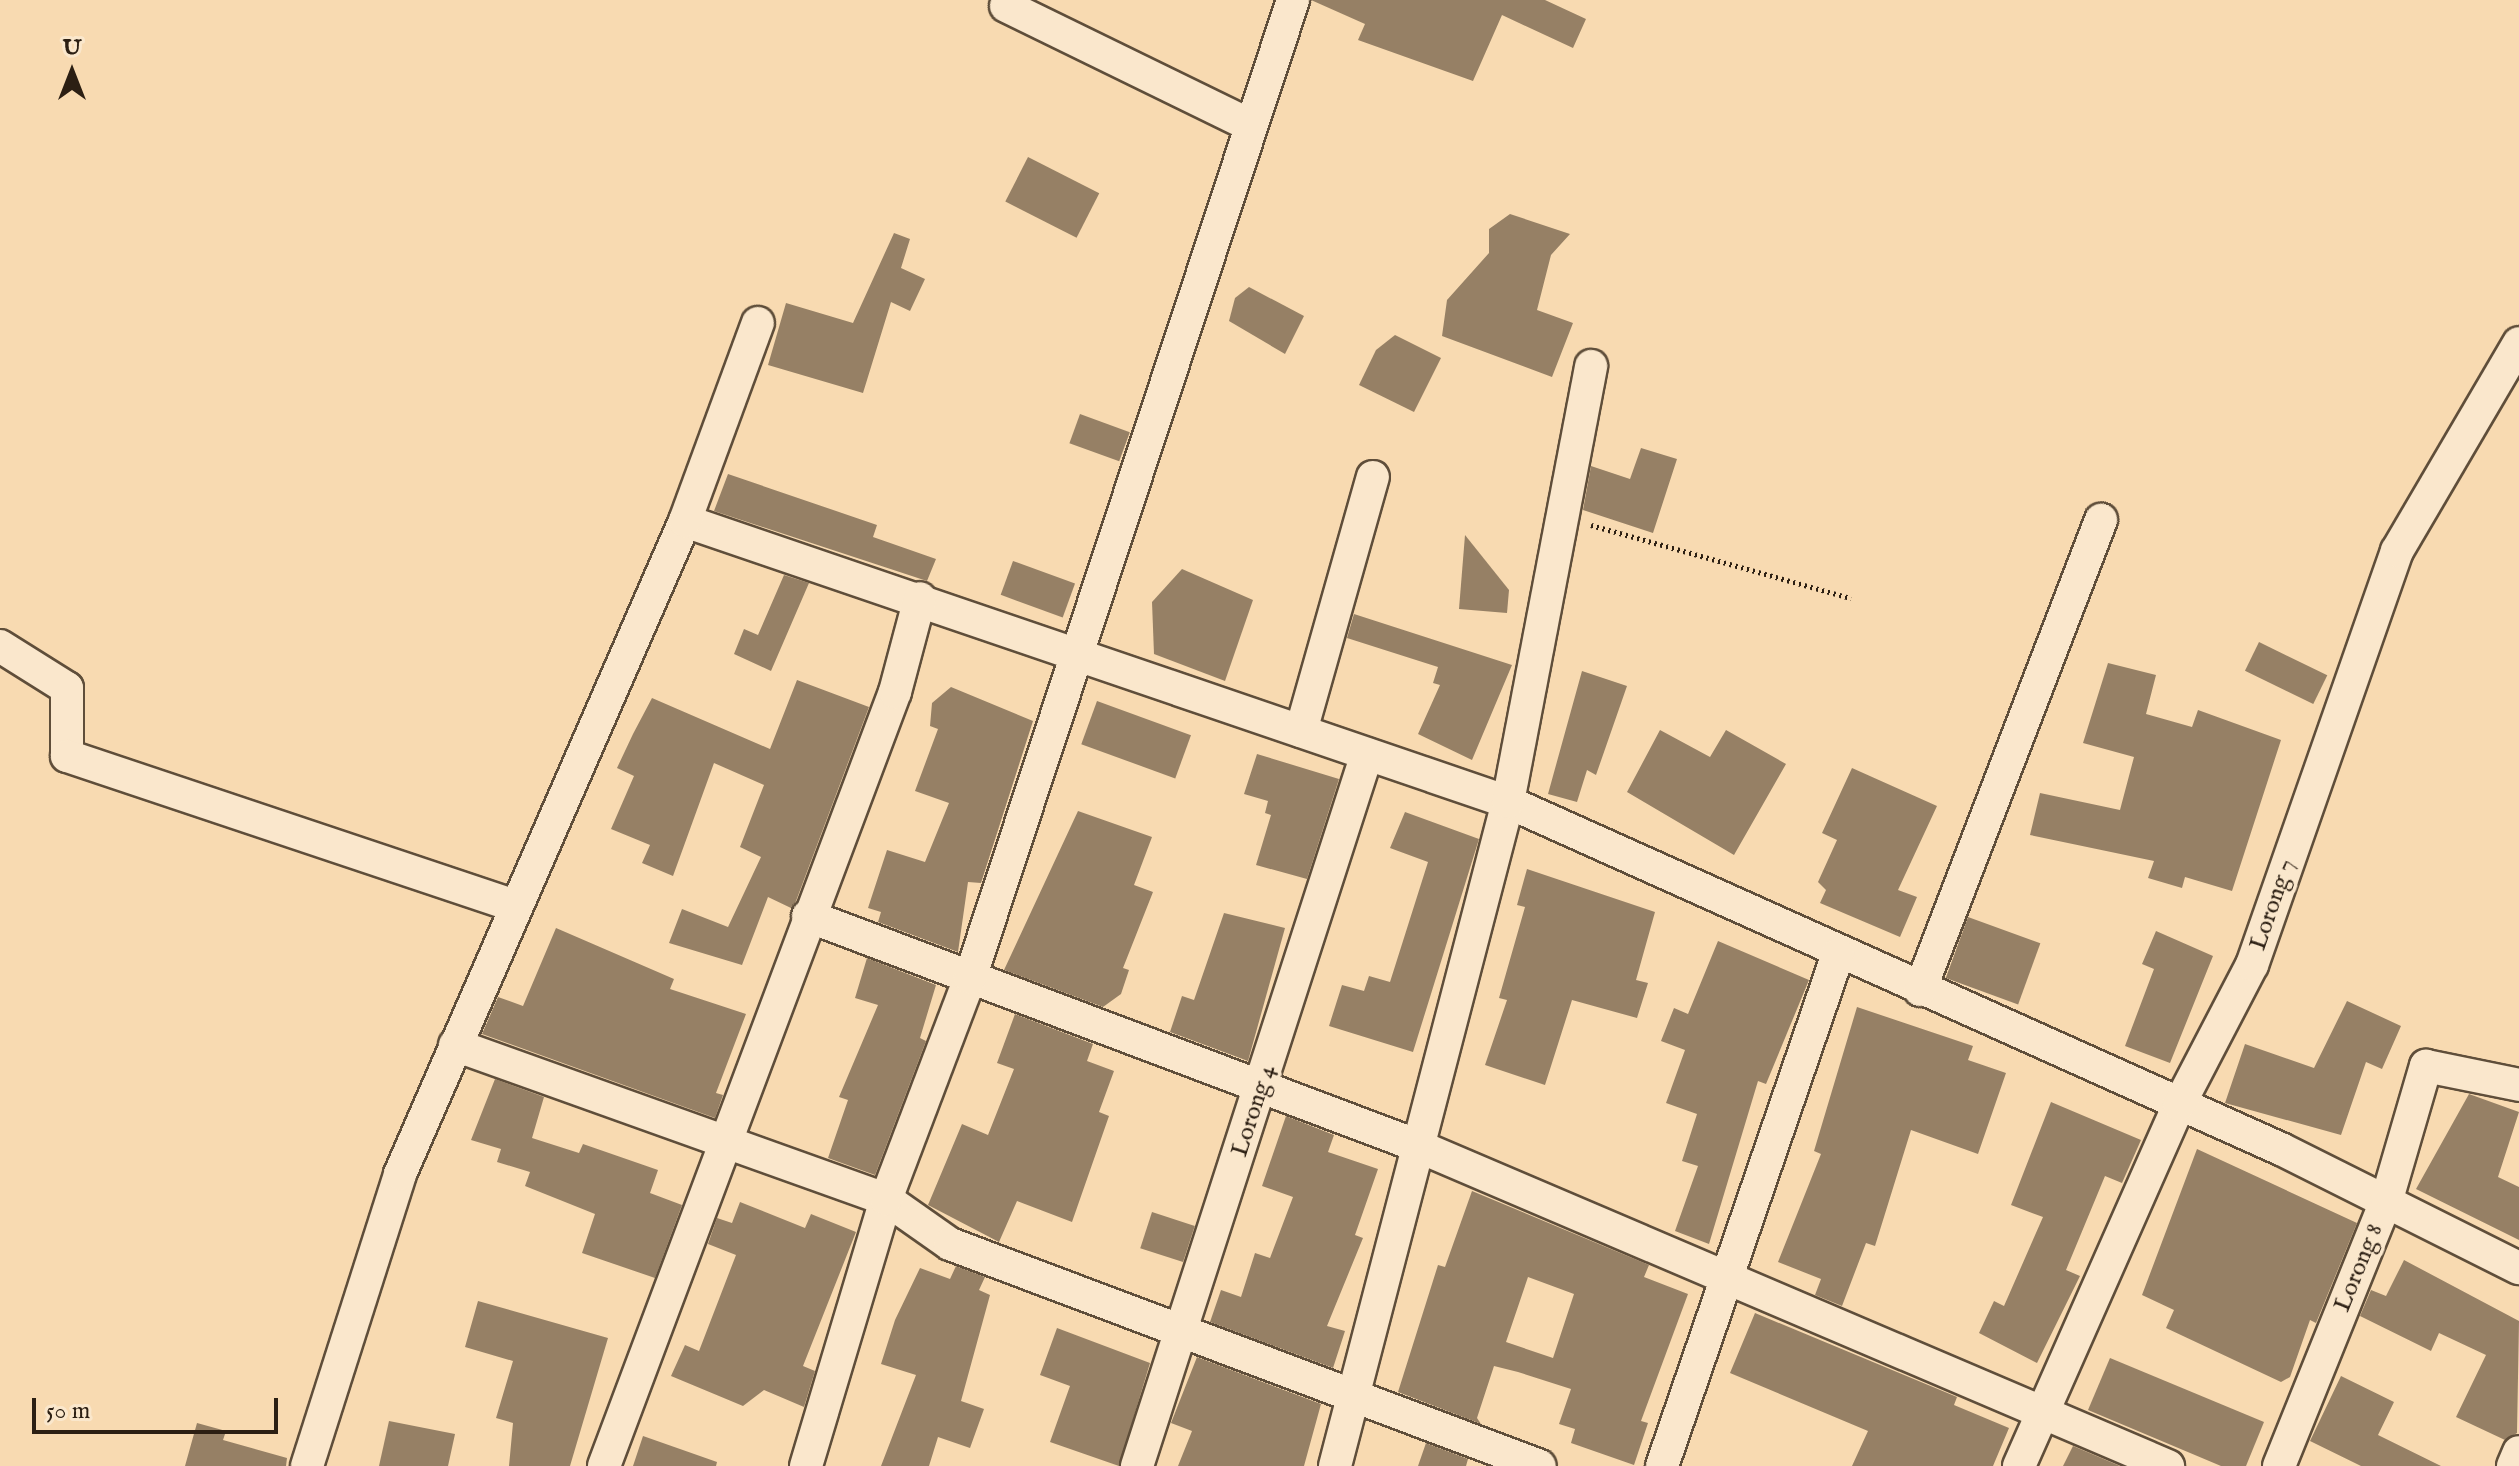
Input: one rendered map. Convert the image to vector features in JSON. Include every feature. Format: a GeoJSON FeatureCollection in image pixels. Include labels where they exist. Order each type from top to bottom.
{"type":"FeatureCollection","features":[{"type":"Feature","properties":{"kind":"street"},"geometry":{"type":"LineString","coordinates":[[806,1466],[886,1199],[970,978],[1075,652],[1293,0]]}},
{"type":"Feature","properties":{"kind":"street"},"geometry":{"type":"LineString","coordinates":[[1006,6],[1250,125]]}},
{"type":"Feature","properties":{"kind":"street"},"geometry":{"type":"LineString","coordinates":[[307,1466],[400,1174],[685,521],[758,323]]}},
{"type":"Feature","properties":{"kind":"street","name":"Lorong 7"},"geometry":{"type":"LineString","coordinates":[[2019,1466],[2179,1105],[2252,965],[2397,551],[2519,343]]}},
{"type":"Feature","properties":{"kind":"street"},"geometry":{"type":"LineString","coordinates":[[1335,1466],[1413,1144],[1508,802],[1591,366]]}},
{"type":"Feature","properties":{"kind":"street"},"geometry":{"type":"LineString","coordinates":[[1301,731],[1373,477]]}},
{"type":"Feature","properties":{"kind":"street"},"geometry":{"type":"LineString","coordinates":[[1920,990],[2101,520]]}},
{"type":"Feature","properties":{"kind":"street"},"geometry":{"type":"LineString","coordinates":[[685,521],[920,598],[1508,802],[1838,954],[2387,1199],[2519,1268]]}},
{"type":"Feature","properties":{"kind":"street"},"geometry":{"type":"LineString","coordinates":[[604,1466],[723,1142],[895,692],[920,598]]}},
{"type":"Feature","properties":{"kind":"street"},"geometry":{"type":"LineString","coordinates":[[0,646],[67,688],[67,756],[515,906]]}},
{"type":"Feature","properties":{"kind":"street","name":"Lorong 4"},"geometry":{"type":"LineString","coordinates":[[1137,1466],[1367,754]]}},
{"type":"Feature","properties":{"kind":"street"},"geometry":{"type":"LineString","coordinates":[[808,916],[1413,1144],[1728,1276],[2039,1416],[2168,1466]]}},
{"type":"Feature","properties":{"kind":"street"},"geometry":{"type":"LineString","coordinates":[[1662,1466],[1838,954]]}},
{"type":"Feature","properties":{"kind":"street"},"geometry":{"type":"LineString","coordinates":[[455,1045],[886,1199],[933,1237],[1540,1466]]}},
{"type":"Feature","properties":{"kind":"street","name":"Lorong 8"},"geometry":{"type":"LineString","coordinates":[[2279,1466],[2387,1199],[2426,1066],[2519,1085]]}},
{"type":"Feature","properties":{"kind":"street"},"geometry":{"type":"LineString","coordinates":[[2513,1466],[2519,1452]]}},
{"type":"Feature","properties":{"kind":"path"},"geometry":{"type":"LineString","coordinates":[[1563,517],[1851,598]]}},
{"type":"Feature","properties":{"kind":"building"},"geometry":{"type":"Polygon","coordinates":[[[1311,0],[1545,0],[1586,19],[1573,48],[1502,15],[1473,81],[1358,40],[1365,24],[1311,0]]]}},
{"type":"Feature","properties":{"kind":"building"},"geometry":{"type":"Polygon","coordinates":[[[1028,157],[1099,193],[1077,238],[1005,202],[1028,157]]]}},
{"type":"Feature","properties":{"kind":"building"},"geometry":{"type":"Polygon","coordinates":[[[1510,214],[1570,234],[1551,255],[1537,310],[1573,323],[1552,377],[1442,336],[1447,300],[1489,253],[1489,229],[1510,214]]]}},
{"type":"Feature","properties":{"kind":"building"},"geometry":{"type":"Polygon","coordinates":[[[894,233],[910,239],[901,268],[925,279],[910,311],[891,302],[863,393],[768,365],[786,303],[853,323],[894,233]]]}},
{"type":"Feature","properties":{"kind":"building"},"geometry":{"type":"Polygon","coordinates":[[[1249,287],[1304,316],[1285,354],[1229,321],[1235,298],[1249,287]]]}},
{"type":"Feature","properties":{"kind":"building"},"geometry":{"type":"Polygon","coordinates":[[[1395,335],[1441,358],[1414,412],[1359,385],[1376,350],[1395,335]]]}},
{"type":"Feature","properties":{"kind":"building"},"geometry":{"type":"Polygon","coordinates":[[[1080,414],[1130,432],[1119,461],[1069,443],[1080,414]]]}},
{"type":"Feature","properties":{"kind":"building"},"geometry":{"type":"Polygon","coordinates":[[[1641,448],[1677,459],[1653,533],[1583,510],[1591,466],[1630,479],[1641,448]]]}},
{"type":"Feature","properties":{"kind":"building"},"geometry":{"type":"Polygon","coordinates":[[[728,474],[877,525],[873,537],[936,559],[927,581],[714,511],[728,474]]]}},
{"type":"Feature","properties":{"kind":"building"},"geometry":{"type":"Polygon","coordinates":[[[1465,535],[1509,590],[1507,613],[1459,609],[1465,535]]]}},
{"type":"Feature","properties":{"kind":"building"},"geometry":{"type":"Polygon","coordinates":[[[1013,561],[1075,584],[1063,617],[1001,595],[1013,561]]]}},
{"type":"Feature","properties":{"kind":"building"},"geometry":{"type":"Polygon","coordinates":[[[1182,569],[1253,600],[1225,681],[1154,654],[1152,602],[1182,569]]]}},
{"type":"Feature","properties":{"kind":"building"},"geometry":{"type":"Polygon","coordinates":[[[784,575],[809,583],[771,671],[734,654],[744,629],[758,635],[784,575]]]}},
{"type":"Feature","properties":{"kind":"building"},"geometry":{"type":"Polygon","coordinates":[[[1354,614],[1512,665],[1472,760],[1418,734],[1440,685],[1433,683],[1438,667],[1347,638],[1354,614]]]}},
{"type":"Feature","properties":{"kind":"building"},"geometry":{"type":"Polygon","coordinates":[[[2259,642],[2327,675],[2313,704],[2245,671],[2259,642]]]}},
{"type":"Feature","properties":{"kind":"building"},"geometry":{"type":"Polygon","coordinates":[[[2108,663],[2156,675],[2146,714],[2192,727],[2198,710],[2281,740],[2232,891],[2185,877],[2182,888],[2148,878],[2154,861],[2030,835],[2040,793],[2120,810],[2134,757],[2083,743],[2108,663]]]}},
{"type":"Feature","properties":{"kind":"building"},"geometry":{"type":"Polygon","coordinates":[[[1582,671],[1627,686],[1596,775],[1587,770],[1577,802],[1548,794],[1582,671]]]}},
{"type":"Feature","properties":{"kind":"building"},"geometry":{"type":"Polygon","coordinates":[[[797,680],[869,707],[796,901],[791,908],[768,897],[742,965],[669,943],[682,909],[728,927],[761,857],[740,847],[764,785],[714,763],[673,876],[642,863],[650,845],[611,829],[634,776],[617,768],[633,734],[652,698],[770,749],[797,680]]]}},
{"type":"Feature","properties":{"kind":"building"},"geometry":{"type":"Polygon","coordinates":[[[951,687],[1033,721],[981,883],[968,882],[958,952],[878,922],[881,912],[868,908],[887,850],[925,862],[949,803],[915,791],[938,729],[930,726],[932,703],[951,687]]]}},
{"type":"Feature","properties":{"kind":"building"},"geometry":{"type":"Polygon","coordinates":[[[1097,701],[1191,735],[1175,778],[1081,744],[1097,701]]]}},
{"type":"Feature","properties":{"kind":"building"},"geometry":{"type":"Polygon","coordinates":[[[1660,730],[1710,757],[1726,730],[1786,764],[1734,855],[1627,792],[1660,730]]]}},
{"type":"Feature","properties":{"kind":"building"},"geometry":{"type":"Polygon","coordinates":[[[1257,754],[1339,779],[1307,879],[1256,865],[1271,815],[1265,813],[1268,801],[1244,794],[1257,754]]]}},
{"type":"Feature","properties":{"kind":"building"},"geometry":{"type":"Polygon","coordinates":[[[1852,768],[1937,806],[1898,890],[1917,897],[1900,937],[1820,903],[1826,890],[1818,882],[1837,840],[1822,833],[1852,768]]]}},
{"type":"Feature","properties":{"kind":"building"},"geometry":{"type":"Polygon","coordinates":[[[1078,811],[1152,837],[1134,885],[1153,892],[1123,968],[1129,970],[1121,994],[1103,1007],[1004,970],[1078,811]]]}},
{"type":"Feature","properties":{"kind":"building"},"geometry":{"type":"Polygon","coordinates":[[[1405,812],[1479,839],[1413,1052],[1329,1026],[1342,985],[1364,991],[1369,976],[1390,982],[1428,862],[1390,848],[1405,812]]]}},
{"type":"Feature","properties":{"kind":"building"},"geometry":{"type":"Polygon","coordinates":[[[1527,869],[1655,912],[1636,980],[1648,983],[1637,1018],[1572,1000],[1545,1085],[1485,1065],[1507,1000],[1499,998],[1525,907],[1517,905],[1527,869]]]}},
{"type":"Feature","properties":{"kind":"building"},"geometry":{"type":"Polygon","coordinates":[[[1224,913],[1285,928],[1248,1061],[1170,1032],[1182,996],[1194,1000],[1224,913]]]}},
{"type":"Feature","properties":{"kind":"building"},"geometry":{"type":"Polygon","coordinates":[[[1968,917],[2040,943],[2018,1004],[1946,978],[1968,917]]]}},
{"type":"Feature","properties":{"kind":"building"},"geometry":{"type":"Polygon","coordinates":[[[556,928],[674,979],[670,989],[746,1014],[716,1093],[723,1095],[715,1118],[482,1034],[498,997],[523,1006],[556,928]]]}},
{"type":"Feature","properties":{"kind":"building"},"geometry":{"type":"Polygon","coordinates":[[[2156,931],[2213,956],[2170,1063],[2125,1046],[2154,969],[2142,964],[2156,931]]]}},
{"type":"Feature","properties":{"kind":"building"},"geometry":{"type":"Polygon","coordinates":[[[1718,941],[1809,980],[1766,1084],[1758,1081],[1709,1244],[1675,1231],[1698,1166],[1682,1161],[1697,1114],[1666,1103],[1685,1050],[1661,1041],[1674,1008],[1688,1014],[1718,941]]]}},
{"type":"Feature","properties":{"kind":"building"},"geometry":{"type":"Polygon","coordinates":[[[867,958],[936,985],[920,1038],[926,1041],[875,1175],[828,1158],[848,1100],[839,1097],[878,1005],[855,998],[867,958]]]}},
{"type":"Feature","properties":{"kind":"building"},"geometry":{"type":"Polygon","coordinates":[[[2347,1001],[2401,1026],[2382,1069],[2366,1062],[2341,1135],[2225,1103],[2245,1044],[2314,1068],[2347,1001]]]}},
{"type":"Feature","properties":{"kind":"building"},"geometry":{"type":"Polygon","coordinates":[[[1857,1007],[1973,1046],[1968,1060],[2006,1073],[1978,1154],[1911,1130],[1875,1246],[1866,1243],[1842,1306],[1815,1295],[1821,1279],[1778,1262],[1821,1154],[1814,1151],[1857,1007]]]}},
{"type":"Feature","properties":{"kind":"building"},"geometry":{"type":"Polygon","coordinates":[[[1015,1014],[1093,1044],[1087,1061],[1114,1071],[1099,1112],[1109,1116],[1072,1222],[1017,1201],[999,1242],[928,1205],[962,1124],[988,1135],[1014,1069],[997,1063],[1015,1014]]]}},
{"type":"Feature","properties":{"kind":"building"},"geometry":{"type":"Polygon","coordinates":[[[495,1079],[544,1097],[532,1138],[579,1153],[583,1144],[658,1170],[650,1193],[682,1205],[655,1278],[582,1253],[595,1214],[525,1186],[530,1172],[497,1162],[501,1149],[471,1140],[495,1079]]]}},
{"type":"Feature","properties":{"kind":"building"},"geometry":{"type":"Polygon","coordinates":[[[2469,1094],[2519,1112],[2498,1177],[2519,1187],[2519,1240],[2416,1189],[2469,1094]]]}},
{"type":"Feature","properties":{"kind":"building"},"geometry":{"type":"Polygon","coordinates":[[[2051,1102],[2141,1140],[2122,1183],[2105,1176],[2066,1270],[2080,1276],[2037,1363],[1979,1333],[1994,1301],[2004,1306],[2043,1217],[2011,1205],[2051,1102]]]}},
{"type":"Feature","properties":{"kind":"building"},"geometry":{"type":"Polygon","coordinates":[[[1286,1116],[1334,1135],[1328,1152],[1378,1169],[1355,1235],[1363,1238],[1327,1326],[1345,1331],[1333,1368],[1210,1322],[1221,1290],[1241,1297],[1255,1253],[1270,1258],[1293,1197],[1262,1186],[1286,1116]]]}},
{"type":"Feature","properties":{"kind":"building"},"geometry":{"type":"Polygon","coordinates":[[[2197,1149],[2357,1223],[2316,1323],[2310,1320],[2290,1377],[2281,1382],[2166,1328],[2174,1310],[2142,1295],[2197,1149]]]}},
{"type":"Feature","properties":{"kind":"building"},"geometry":{"type":"Polygon","coordinates":[[[1472,1191],[1649,1265],[1644,1277],[1688,1294],[1641,1421],[1648,1423],[1634,1465],[1571,1443],[1575,1429],[1559,1424],[1571,1389],[1518,1372],[1494,1366],[1477,1418],[1481,1424],[1398,1392],[1438,1265],[1445,1267],[1472,1191]],[[1528,1277],[1506,1342],[1553,1358],[1574,1294],[1528,1277]]]}},
{"type":"Feature","properties":{"kind":"building"},"geometry":{"type":"Polygon","coordinates":[[[740,1202],[805,1228],[811,1214],[856,1232],[803,1366],[815,1371],[804,1407],[764,1390],[743,1406],[671,1376],[685,1345],[699,1351],[736,1255],[708,1244],[717,1218],[732,1223],[740,1202]]]}},
{"type":"Feature","properties":{"kind":"building"},"geometry":{"type":"Polygon","coordinates":[[[1152,1212],[1195,1226],[1183,1262],[1140,1248],[1152,1212]]]}},
{"type":"Feature","properties":{"kind":"building"},"geometry":{"type":"Polygon","coordinates":[[[2404,1260],[2519,1321],[2517,1433],[2505,1440],[2456,1417],[2486,1355],[2439,1333],[2431,1351],[2360,1316],[2371,1290],[2386,1296],[2404,1260]]]}},
{"type":"Feature","properties":{"kind":"building"},"geometry":{"type":"Polygon","coordinates":[[[956,1266],[985,1277],[979,1290],[990,1295],[961,1401],[984,1409],[970,1448],[938,1437],[929,1466],[881,1466],[916,1375],[881,1364],[895,1320],[920,1268],[950,1279],[956,1266]]]}},
{"type":"Feature","properties":{"kind":"building"},"geometry":{"type":"Polygon","coordinates":[[[478,1301],[608,1338],[570,1466],[509,1466],[513,1423],[496,1418],[513,1361],[465,1347],[478,1301]]]}},
{"type":"Feature","properties":{"kind":"building"},"geometry":{"type":"Polygon","coordinates":[[[1755,1313],[1957,1397],[1954,1405],[2009,1428],[1993,1466],[1852,1466],[1868,1431],[1730,1373],[1755,1313]]]}},
{"type":"Feature","properties":{"kind":"building"},"geometry":{"type":"Polygon","coordinates":[[[1057,1328],[1150,1363],[1119,1466],[1050,1442],[1070,1386],[1040,1375],[1057,1328]]]}},
{"type":"Feature","properties":{"kind":"building"},"geometry":{"type":"Polygon","coordinates":[[[1197,1357],[1321,1404],[1304,1466],[1178,1466],[1192,1431],[1171,1423],[1197,1357]]]}},
{"type":"Feature","properties":{"kind":"building"},"geometry":{"type":"Polygon","coordinates":[[[2110,1358],[2264,1422],[2246,1466],[2221,1466],[2088,1410],[2110,1358]]]}},
{"type":"Feature","properties":{"kind":"building"},"geometry":{"type":"Polygon","coordinates":[[[2341,1376],[2394,1402],[2378,1435],[2441,1466],[2361,1466],[2310,1441],[2341,1376]]]}},
{"type":"Feature","properties":{"kind":"building"},"geometry":{"type":"Polygon","coordinates":[[[389,1421],[455,1434],[448,1466],[379,1466],[389,1421]]]}},
{"type":"Feature","properties":{"kind":"building"},"geometry":{"type":"Polygon","coordinates":[[[197,1423],[226,1431],[223,1440],[287,1458],[286,1466],[185,1466],[197,1423]]]}},
{"type":"Feature","properties":{"kind":"building"},"geometry":{"type":"Polygon","coordinates":[[[643,1436],[717,1462],[716,1466],[633,1466],[643,1436]]]}},
{"type":"Feature","properties":{"kind":"building"},"geometry":{"type":"Polygon","coordinates":[[[1426,1443],[1468,1459],[1466,1466],[1418,1466],[1426,1443]]]}},
{"type":"Feature","properties":{"kind":"building"},"geometry":{"type":"Polygon","coordinates":[[[2073,1446],[2120,1466],[2063,1466],[2073,1446]]]}}]}
